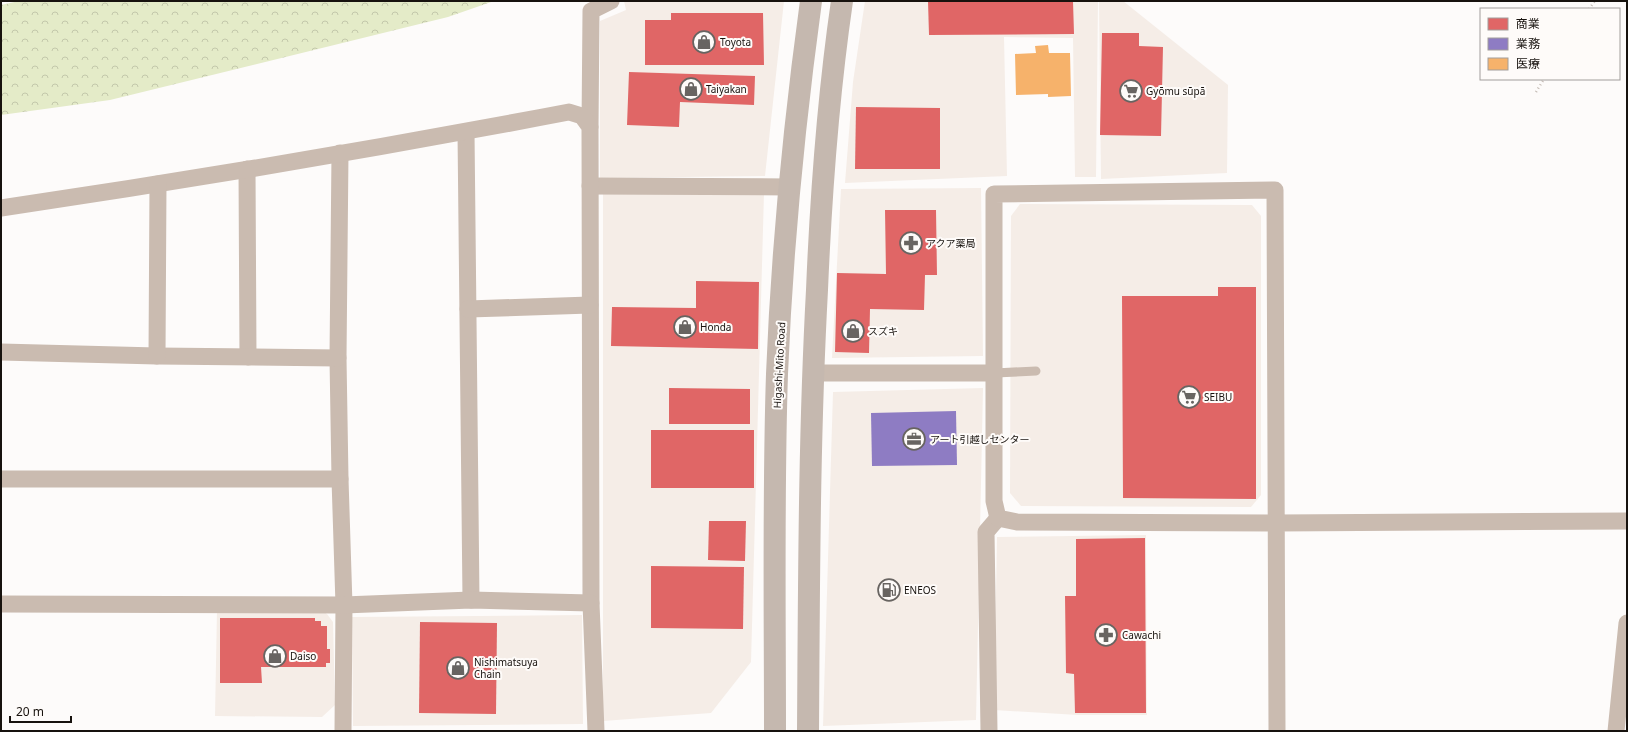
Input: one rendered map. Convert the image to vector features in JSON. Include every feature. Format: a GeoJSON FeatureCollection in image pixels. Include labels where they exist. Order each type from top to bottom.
{"type":"FeatureCollection","features":[{"type":"Feature","properties":{"kind":"highway","name":"Higashi-Mito Road"},"geometry":{"type":"LineString","coordinates":[[775,731],[774,508],[777,373],[788,187],[811,1]]}},
{"type":"Feature","properties":{"kind":"highway"},"geometry":{"type":"LineString","coordinates":[[808,731],[809,520],[813,373],[822,187],[842,1]]}},
{"type":"Feature","properties":{"kind":"street"},"geometry":{"type":"LineString","coordinates":[[596,731],[591,602],[590,11],[611,1]]}},
{"type":"Feature","properties":{"kind":"street"},"geometry":{"type":"LineString","coordinates":[[1,208],[158,184],[340,152],[466,132],[569,112],[582,116],[590,127]]}},
{"type":"Feature","properties":{"kind":"street"},"geometry":{"type":"LineString","coordinates":[[466,132],[471,600]]}},
{"type":"Feature","properties":{"kind":"street"},"geometry":{"type":"LineString","coordinates":[[340,152],[338,358],[344,605],[343,731]]}},
{"type":"Feature","properties":{"kind":"street"},"geometry":{"type":"LineString","coordinates":[[247,169],[248,357]]}},
{"type":"Feature","properties":{"kind":"street"},"geometry":{"type":"LineString","coordinates":[[157,356],[158,184]]}},
{"type":"Feature","properties":{"kind":"street"},"geometry":{"type":"LineString","coordinates":[[590,186],[788,187]]}},
{"type":"Feature","properties":{"kind":"street"},"geometry":{"type":"LineString","coordinates":[[998,518],[994,501],[994,194],[1275,190],[1277,731]]}},
{"type":"Feature","properties":{"kind":"street"},"geometry":{"type":"LineString","coordinates":[[468,309],[590,305]]}},
{"type":"Feature","properties":{"kind":"street"},"geometry":{"type":"LineString","coordinates":[[1,352],[157,356],[338,358]]}},
{"type":"Feature","properties":{"kind":"street"},"geometry":{"type":"LineString","coordinates":[[813,373],[995,373]]}},
{"type":"Feature","properties":{"kind":"street"},"geometry":{"type":"LineString","coordinates":[[1,479],[340,479]]}},
{"type":"Feature","properties":{"kind":"street"},"geometry":{"type":"LineString","coordinates":[[998,518],[1017,522],[1277,523],[1627,521]]}},
{"type":"Feature","properties":{"kind":"street"},"geometry":{"type":"LineString","coordinates":[[989,731],[986,532],[998,518]]}},
{"type":"Feature","properties":{"kind":"street"},"geometry":{"type":"LineString","coordinates":[[1,604],[344,605],[471,600],[591,602]]}},
{"type":"Feature","properties":{"kind":"street"},"geometry":{"type":"LineString","coordinates":[[1616,731],[1627,623]]}},
{"type":"Feature","properties":{"kind":"lane"},"geometry":{"type":"LineString","coordinates":[[995,373],[1036,371]]}},
{"type":"Feature","properties":{"kind":"path"},"geometry":{"type":"LineString","coordinates":[[1536,92],[1543,80]]}},
{"type":"Feature","properties":{"kind":"shaded area"},"geometry":{"type":"Polygon","coordinates":[[[624,1],[784,1],[765,176],[600,178],[600,21],[626,10],[624,1]]]}},
{"type":"Feature","properties":{"kind":"shaded area"},"geometry":{"type":"Polygon","coordinates":[[[865,1],[1098,1],[1096,177],[1075,177],[1073,38],[1004,37],[1007,176],[845,183],[853,82],[865,1]]]}},
{"type":"Feature","properties":{"kind":"shaded area"},"geometry":{"type":"Polygon","coordinates":[[[1099,1],[1123,1],[1228,85],[1227,173],[1101,179],[1099,1]]]}},
{"type":"Feature","properties":{"kind":"shaded area"},"geometry":{"type":"Polygon","coordinates":[[[981,188],[983,356],[832,358],[841,189],[981,188]]]}},
{"type":"Feature","properties":{"kind":"shaded area"},"geometry":{"type":"Polygon","coordinates":[[[603,191],[764,193],[751,662],[711,713],[603,721],[603,191]]]}},
{"type":"Feature","properties":{"kind":"shaded area"},"geometry":{"type":"Polygon","coordinates":[[[1020,204],[1252,205],[1261,216],[1261,495],[1251,507],[1021,506],[1010,493],[1011,216],[1020,204]]]}},
{"type":"Feature","properties":{"kind":"shaded area"},"geometry":{"type":"Polygon","coordinates":[[[983,388],[976,720],[823,726],[833,392],[983,388]]]}},
{"type":"Feature","properties":{"kind":"shaded area"},"geometry":{"type":"Polygon","coordinates":[[[1146,535],[1147,715],[1078,715],[994,710],[997,537],[1146,535]]]}},
{"type":"Feature","properties":{"kind":"shaded area"},"geometry":{"type":"Polygon","coordinates":[[[320,609],[327,614],[333,622],[335,705],[322,717],[215,716],[217,610],[320,609]]]}},
{"type":"Feature","properties":{"kind":"shaded area"},"geometry":{"type":"Polygon","coordinates":[[[582,615],[583,724],[353,726],[352,617],[582,615]]]}},
{"type":"Feature","properties":{"kind":"green space"},"geometry":{"type":"Polygon","coordinates":[[[19,1],[494,1],[448,17],[110,100],[1,115],[1,5],[19,1]]]}},
{"type":"Feature","properties":{"kind":"building: 商業"},"geometry":{"type":"Polygon","coordinates":[[[928,1],[1073,1],[1074,34],[929,35],[928,1]]]}},
{"type":"Feature","properties":{"kind":"building: 商業","name":"Toyota"},"geometry":{"type":"Polygon","coordinates":[[[671,13],[763,13],[764,65],[645,65],[645,20],[671,20],[671,13]]]}},
{"type":"Feature","properties":{"kind":"building: 商業","name":"Gyōmu sūpā"},"geometry":{"type":"Polygon","coordinates":[[[1102,33],[1139,33],[1139,46],[1163,47],[1161,136],[1100,135],[1102,33]]]}},
{"type":"Feature","properties":{"kind":"building: 商業","name":"Taiyakan"},"geometry":{"type":"Polygon","coordinates":[[[629,72],[755,76],[754,105],[680,102],[679,127],[627,125],[629,72]]]}},
{"type":"Feature","properties":{"kind":"building: 商業"},"geometry":{"type":"Polygon","coordinates":[[[856,107],[940,108],[940,169],[855,169],[856,107]]]}},
{"type":"Feature","properties":{"kind":"building: 商業"},"geometry":{"type":"Polygon","coordinates":[[[885,210],[936,210],[937,275],[925,275],[924,310],[870,309],[869,353],[835,352],[837,273],[886,274],[885,210]]]}},
{"type":"Feature","properties":{"kind":"building: 商業","name":"Honda"},"geometry":{"type":"Polygon","coordinates":[[[696,281],[759,282],[758,349],[611,346],[612,307],[696,308],[696,281]]]}},
{"type":"Feature","properties":{"kind":"building: 商業","name":"SEIBU"},"geometry":{"type":"Polygon","coordinates":[[[1218,287],[1256,287],[1256,499],[1123,498],[1122,296],[1218,296],[1218,287]]]}},
{"type":"Feature","properties":{"kind":"building: 商業"},"geometry":{"type":"Polygon","coordinates":[[[669,388],[750,389],[750,424],[669,424],[669,388]]]}},
{"type":"Feature","properties":{"kind":"building: 商業"},"geometry":{"type":"Polygon","coordinates":[[[651,430],[754,430],[754,488],[651,488],[651,430]]]}},
{"type":"Feature","properties":{"kind":"building: 商業"},"geometry":{"type":"Polygon","coordinates":[[[709,521],[746,521],[745,561],[708,560],[709,521]]]}},
{"type":"Feature","properties":{"kind":"building: 商業","name":"Cawachi"},"geometry":{"type":"Polygon","coordinates":[[[1145,538],[1146,713],[1075,713],[1074,674],[1066,673],[1065,596],[1076,596],[1076,539],[1145,538]]]}},
{"type":"Feature","properties":{"kind":"building: 商業"},"geometry":{"type":"Polygon","coordinates":[[[651,566],[744,567],[743,629],[651,628],[651,566]]]}},
{"type":"Feature","properties":{"kind":"building: 商業","name":"Daiso"},"geometry":{"type":"Polygon","coordinates":[[[220,618],[315,618],[315,621],[321,621],[321,626],[327,626],[327,649],[330,649],[330,663],[326,663],[326,667],[261,667],[262,683],[220,683],[220,618]]]}},
{"type":"Feature","properties":{"kind":"building: 商業","name":"Nishimatsuya Chain"},"geometry":{"type":"Polygon","coordinates":[[[420,622],[497,623],[496,714],[419,713],[420,622]]]}},
{"type":"Feature","properties":{"kind":"building: 業務","name":"アート引越しセンター"},"geometry":{"type":"Polygon","coordinates":[[[956,411],[957,465],[872,466],[871,413],[956,411]]]}},
{"type":"Feature","properties":{"kind":"building: 医療"},"geometry":{"type":"Polygon","coordinates":[[[1048,45],[1049,53],[1070,53],[1071,96],[1048,97],[1048,94],[1016,95],[1015,54],[1036,53],[1035,46],[1048,45]]]}},
{"type":"Feature","properties":{"kind":"place","name":"Toyota"},"geometry":{"type":"Point","coordinates":[704,42]}},
{"type":"Feature","properties":{"kind":"place","name":"Taiyakan"},"geometry":{"type":"Point","coordinates":[691,89]}},
{"type":"Feature","properties":{"kind":"place","name":"Gyōmu sūpā"},"geometry":{"type":"Point","coordinates":[1131,91]}},
{"type":"Feature","properties":{"kind":"place","name":"アクア薬局"},"geometry":{"type":"Point","coordinates":[911,243]}},
{"type":"Feature","properties":{"kind":"place","name":"Honda"},"geometry":{"type":"Point","coordinates":[685,327]}},
{"type":"Feature","properties":{"kind":"place","name":"スズキ"},"geometry":{"type":"Point","coordinates":[853,331]}},
{"type":"Feature","properties":{"kind":"place","name":"SEIBU"},"geometry":{"type":"Point","coordinates":[1189,397]}},
{"type":"Feature","properties":{"kind":"place","name":"アート引越しセンター"},"geometry":{"type":"Point","coordinates":[914,439]}},
{"type":"Feature","properties":{"kind":"place","name":"ENEOS"},"geometry":{"type":"Point","coordinates":[889,590]}},
{"type":"Feature","properties":{"kind":"place","name":"Cawachi"},"geometry":{"type":"Point","coordinates":[1106,635]}},
{"type":"Feature","properties":{"kind":"place","name":"Daiso"},"geometry":{"type":"Point","coordinates":[275,656]}},
{"type":"Feature","properties":{"kind":"place","name":"Nishimatsuya Chain"},"geometry":{"type":"Point","coordinates":[458,668]}}]}
